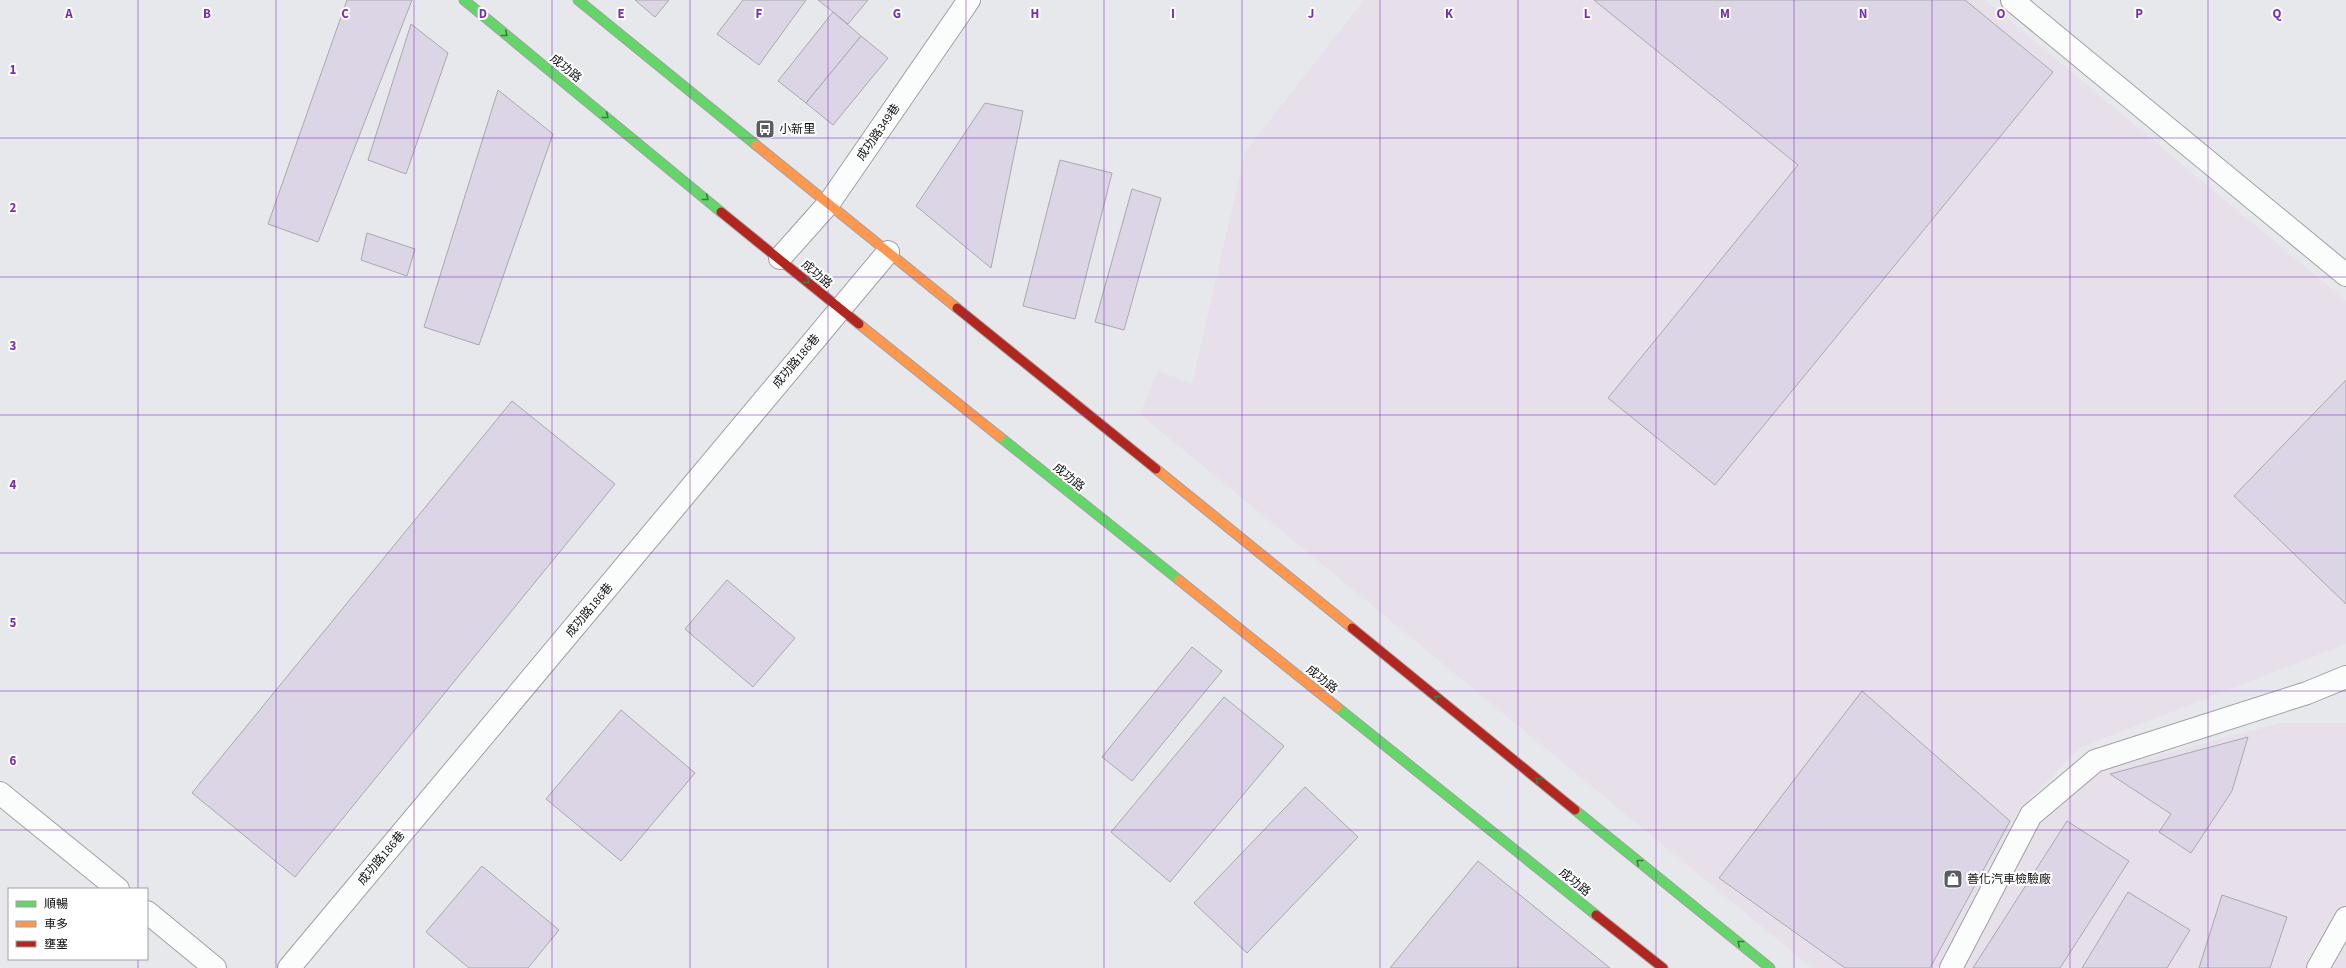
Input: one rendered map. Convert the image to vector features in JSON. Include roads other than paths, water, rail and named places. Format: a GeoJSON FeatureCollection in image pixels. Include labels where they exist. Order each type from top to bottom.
{"type":"FeatureCollection","features":[{"type":"Feature","properties":{"kind":"main road","name":"成功路"},"geometry":{"type":"LineString","coordinates":[[464,0],[840,308],[1663,968]]}},
{"type":"Feature","properties":{"kind":"main road"},"geometry":{"type":"LineString","coordinates":[[578,0],[1770,968]]}},
{"type":"Feature","properties":{"kind":"street","name":"成功路349巷"},"geometry":{"type":"LineString","coordinates":[[780,258],[828,203],[969,0]]}},
{"type":"Feature","properties":{"kind":"street"},"geometry":{"type":"LineString","coordinates":[[2012,0],[2346,275]]}},
{"type":"Feature","properties":{"kind":"street","name":"成功路186巷"},"geometry":{"type":"LineString","coordinates":[[289,968],[888,252]]}},
{"type":"Feature","properties":{"kind":"street"},"geometry":{"type":"LineString","coordinates":[[1951,968],[2031,814],[2095,761],[2307,693],[2346,677]]}},
{"type":"Feature","properties":{"kind":"street"},"geometry":{"type":"LineString","coordinates":[[0,793],[117,888]]}},
{"type":"Feature","properties":{"kind":"street"},"geometry":{"type":"LineString","coordinates":[[148,913],[215,968]]}},
{"type":"Feature","properties":{"kind":"street"},"geometry":{"type":"LineString","coordinates":[[2318,968],[2346,918]]}},
{"type":"Feature","properties":{"kind":"place","name":"小新里"},"geometry":{"type":"Point","coordinates":[765,129]}},
{"type":"Feature","properties":{"kind":"place","name":"善化汽車檢驗廠"},"geometry":{"type":"Point","coordinates":[1953,879]}}]}
